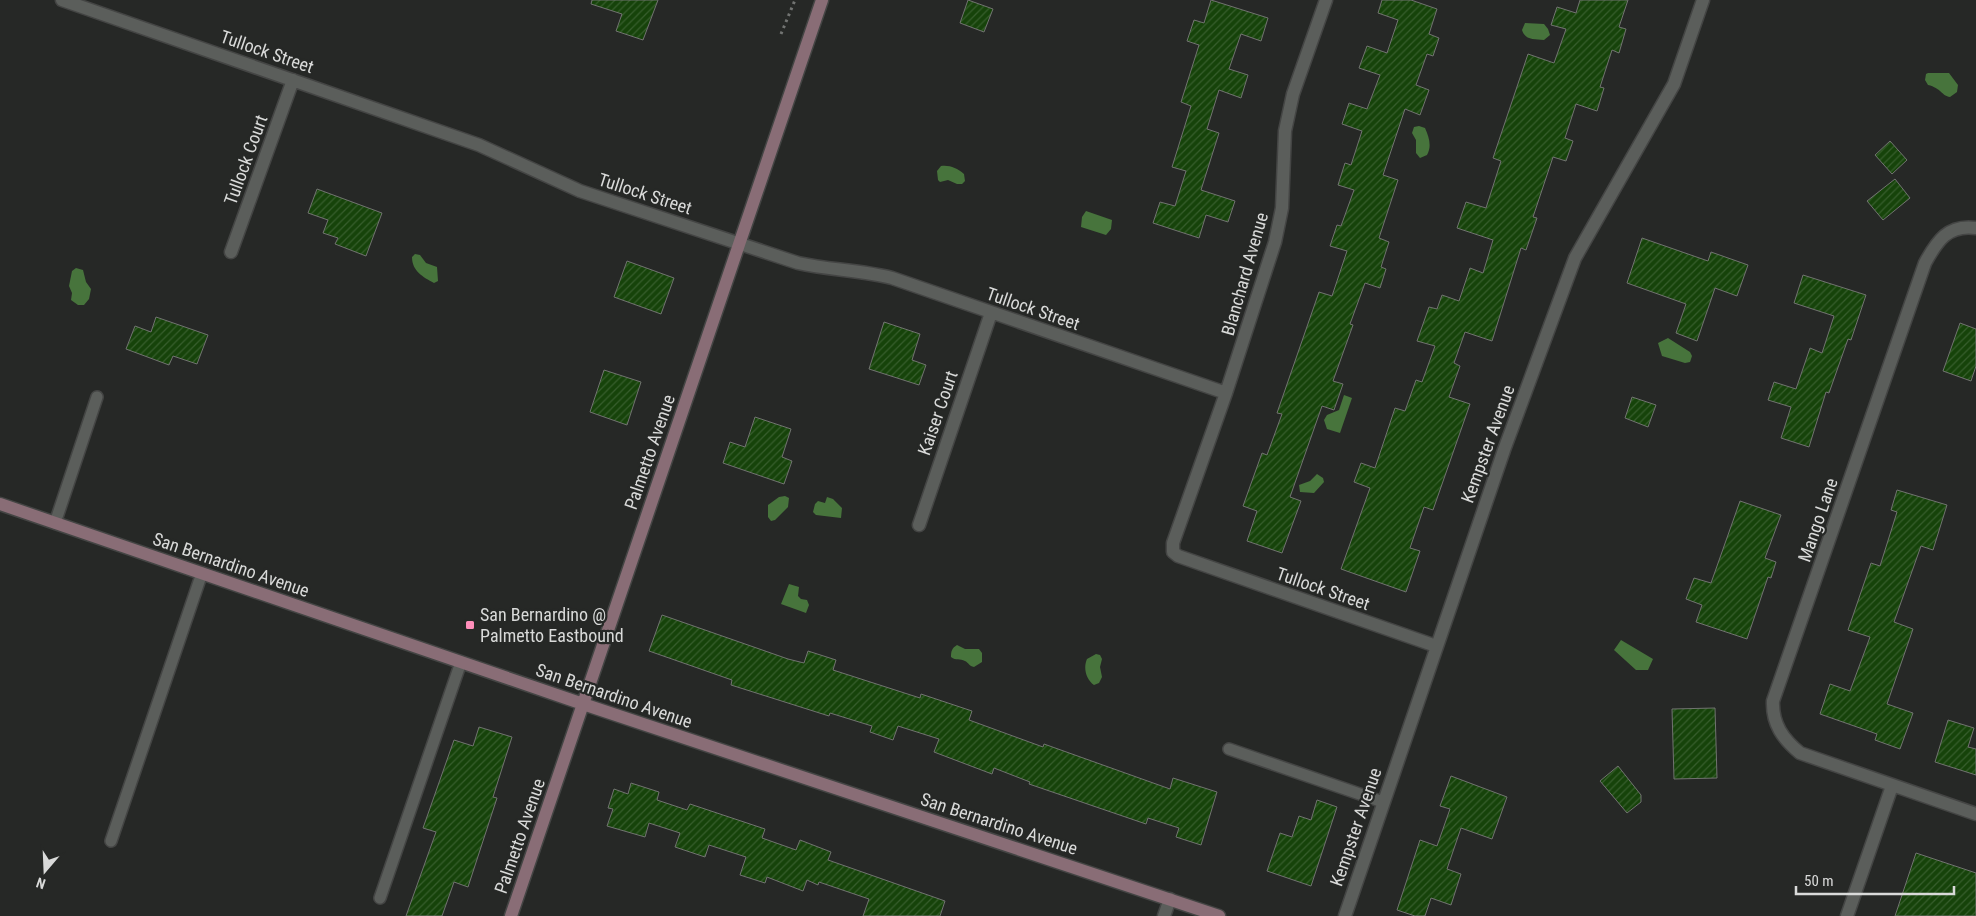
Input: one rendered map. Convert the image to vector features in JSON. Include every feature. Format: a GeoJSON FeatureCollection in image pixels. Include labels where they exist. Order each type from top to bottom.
{"type":"FeatureCollection","features":[{"type":"Feature","properties":{"kind":"main road","name":"Palmetto Avenue"},"geometry":{"type":"LineString","coordinates":[[511,916],[822,0]]}},
{"type":"Feature","properties":{"kind":"main road","name":"San Bernardino Avenue"},"geometry":{"type":"LineString","coordinates":[[0,504],[583,704],[1219,916]]}},
{"type":"Feature","properties":{"kind":"street","name":"Tullock Street"},"geometry":{"type":"LineString","coordinates":[[62,0],[479,145],[580,191],[818,268],[857,271],[892,278],[1226,394]]}},
{"type":"Feature","properties":{"kind":"street","name":"Blanchard Avenue"},"geometry":{"type":"LineString","coordinates":[[1173,552],[1173,543],[1226,394],[1276,242],[1282,208],[1285,131],[1293,94],[1326,0]]}},
{"type":"Feature","properties":{"kind":"street","name":"Kempster Avenue"},"geometry":{"type":"LineString","coordinates":[[1344,916],[1504,450],[1576,258],[1674,84],[1703,0]]}},
{"type":"Feature","properties":{"kind":"street","name":"Tullock Court"},"geometry":{"type":"LineString","coordinates":[[231,252],[294,80]]}},
{"type":"Feature","properties":{"kind":"street","name":"Mango Lane"},"geometry":{"type":"LineString","coordinates":[[1976,228],[1954,229],[1939,241],[1925,263],[1773,702],[1774,720],[1779,731],[1791,746],[1800,753],[1976,814]]}},
{"type":"Feature","properties":{"kind":"street","name":"Kaiser Court"},"geometry":{"type":"LineString","coordinates":[[919,525],[991,313]]}},
{"type":"Feature","properties":{"kind":"street","name":"Tullock Street"},"geometry":{"type":"LineString","coordinates":[[1173,552],[1178,556],[1218,571],[1436,646]]}},
{"type":"Feature","properties":{"kind":"street"},"geometry":{"type":"LineString","coordinates":[[1847,916],[1892,786]]}},
{"type":"Feature","properties":{"kind":"street"},"geometry":{"type":"LineString","coordinates":[[1164,916],[1170,899]]}},
{"type":"Feature","properties":{"kind":"lane"},"geometry":{"type":"LineString","coordinates":[[54,523],[97,397]]}},
{"type":"Feature","properties":{"kind":"lane"},"geometry":{"type":"LineString","coordinates":[[111,841],[202,573]]}},
{"type":"Feature","properties":{"kind":"lane"},"geometry":{"type":"LineString","coordinates":[[380,898],[461,662]]}},
{"type":"Feature","properties":{"kind":"lane"},"geometry":{"type":"LineString","coordinates":[[1229,749],[1383,802]]}},
{"type":"Feature","properties":{"kind":"path"},"geometry":{"type":"LineString","coordinates":[[781,34],[795,0]]}},
{"type":"Feature","properties":{"kind":"shaded area"},"geometry":{"type":"Polygon","coordinates":[[[1525,23],[1544,24],[1550,35],[1544,40],[1525,36],[1522,30],[1525,23]]]}},
{"type":"Feature","properties":{"kind":"shaded area"},"geometry":{"type":"Polygon","coordinates":[[[1928,73],[1949,73],[1958,85],[1957,92],[1950,97],[1928,85],[1925,80],[1928,73]]]}},
{"type":"Feature","properties":{"kind":"shaded area"},"geometry":{"type":"Polygon","coordinates":[[[1414,127],[1425,128],[1430,145],[1427,155],[1420,158],[1416,153],[1416,140],[1412,133],[1414,127]]]}},
{"type":"Feature","properties":{"kind":"shaded area"},"geometry":{"type":"Polygon","coordinates":[[[941,166],[959,170],[964,174],[965,181],[962,184],[948,180],[940,182],[937,171],[941,166]]]}},
{"type":"Feature","properties":{"kind":"shaded area"},"geometry":{"type":"Polygon","coordinates":[[[1086,211],[1112,220],[1111,229],[1106,235],[1081,227],[1082,217],[1086,211]]]}},
{"type":"Feature","properties":{"kind":"shaded area"},"geometry":{"type":"Polygon","coordinates":[[[415,254],[420,255],[426,263],[437,267],[438,281],[434,283],[416,270],[412,262],[412,257],[415,254]]]}},
{"type":"Feature","properties":{"kind":"shaded area"},"geometry":{"type":"Polygon","coordinates":[[[76,268],[83,270],[86,282],[91,289],[89,299],[84,305],[78,305],[71,300],[72,293],[69,286],[72,271],[76,268]]]}},
{"type":"Feature","properties":{"kind":"shaded area"},"geometry":{"type":"Polygon","coordinates":[[[1668,338],[1690,352],[1692,356],[1690,362],[1685,363],[1662,356],[1658,343],[1668,338]]]}},
{"type":"Feature","properties":{"kind":"shaded area"},"geometry":{"type":"Polygon","coordinates":[[[1344,395],[1352,398],[1340,433],[1327,429],[1324,420],[1327,415],[1339,410],[1344,395]]]}},
{"type":"Feature","properties":{"kind":"shaded area"},"geometry":{"type":"Polygon","coordinates":[[[1317,474],[1323,478],[1324,482],[1314,493],[1300,492],[1299,485],[1310,481],[1317,474]]]}},
{"type":"Feature","properties":{"kind":"shaded area"},"geometry":{"type":"Polygon","coordinates":[[[785,496],[789,498],[788,507],[775,520],[771,521],[768,517],[768,505],[779,497],[785,496]]]}},
{"type":"Feature","properties":{"kind":"shaded area"},"geometry":{"type":"Polygon","coordinates":[[[827,497],[833,499],[842,508],[841,518],[816,515],[813,512],[815,504],[818,501],[825,503],[827,497]]]}},
{"type":"Feature","properties":{"kind":"shaded area"},"geometry":{"type":"Polygon","coordinates":[[[789,584],[799,587],[798,596],[801,599],[807,600],[809,605],[806,613],[781,604],[789,584]]]}},
{"type":"Feature","properties":{"kind":"shaded area"},"geometry":{"type":"Polygon","coordinates":[[[1621,640],[1653,659],[1648,670],[1636,670],[1614,650],[1621,640]]]}},
{"type":"Feature","properties":{"kind":"shaded area"},"geometry":{"type":"Polygon","coordinates":[[[957,645],[965,649],[979,649],[982,653],[982,662],[974,667],[963,660],[951,657],[952,650],[957,645]]]}},
{"type":"Feature","properties":{"kind":"shaded area"},"geometry":{"type":"Polygon","coordinates":[[[1096,654],[1100,655],[1102,659],[1100,667],[1102,677],[1099,683],[1094,685],[1087,677],[1085,666],[1087,659],[1096,654]]]}},
{"type":"Feature","properties":{"kind":"building"},"geometry":{"type":"Polygon","coordinates":[[[592,0],[658,0],[643,40],[616,31],[622,14],[591,4],[592,0]]]}},
{"type":"Feature","properties":{"kind":"building"},"geometry":{"type":"Polygon","coordinates":[[[968,0],[993,9],[984,32],[960,23],[968,0]]]}},
{"type":"Feature","properties":{"kind":"building"},"geometry":{"type":"Polygon","coordinates":[[[1211,0],[1268,18],[1261,41],[1241,34],[1229,69],[1248,75],[1241,98],[1219,90],[1207,129],[1219,133],[1201,190],[1235,201],[1228,222],[1206,215],[1199,238],[1153,223],[1160,202],[1175,206],[1186,171],[1172,167],[1191,106],[1181,102],[1199,45],[1187,41],[1194,20],[1204,23],[1211,0]]]}},
{"type":"Feature","properties":{"kind":"building"},"geometry":{"type":"Polygon","coordinates":[[[1382,0],[1411,0],[1437,9],[1429,34],[1439,38],[1433,56],[1427,54],[1416,85],[1429,90],[1420,115],[1405,109],[1383,175],[1398,180],[1379,238],[1389,242],[1381,267],[1386,269],[1380,288],[1365,283],[1350,324],[1353,325],[1333,381],[1343,384],[1334,410],[1322,406],[1290,497],[1301,501],[1282,553],[1247,541],[1257,511],[1243,506],[1262,453],[1267,455],[1282,414],[1277,413],[1319,292],[1332,296],[1347,251],[1330,246],[1337,225],[1341,226],[1354,190],[1338,185],[1345,163],[1351,165],[1362,131],[1342,124],[1349,103],[1367,109],[1380,75],[1359,68],[1367,46],[1387,53],[1398,20],[1378,13],[1382,0]]]}},
{"type":"Feature","properties":{"kind":"building"},"geometry":{"type":"Polygon","coordinates":[[[1580,0],[1628,0],[1619,27],[1626,29],[1619,53],[1612,50],[1600,87],[1604,88],[1597,111],[1576,104],[1565,138],[1573,141],[1566,161],[1553,157],[1533,217],[1537,218],[1526,250],[1521,248],[1492,341],[1465,332],[1454,363],[1460,366],[1449,397],[1470,404],[1433,510],[1424,507],[1410,548],[1420,551],[1406,592],[1341,569],[1370,488],[1354,482],[1361,463],[1375,468],[1395,408],[1405,411],[1416,380],[1422,382],[1435,346],[1417,341],[1429,307],[1437,309],[1442,295],[1459,301],[1470,268],[1483,273],[1493,240],[1457,228],[1466,202],[1486,208],[1501,161],[1493,158],[1528,54],[1554,63],[1566,29],[1551,25],[1557,7],[1576,13],[1580,0]]]}},
{"type":"Feature","properties":{"kind":"building"},"geometry":{"type":"Polygon","coordinates":[[[1890,141],[1907,160],[1892,174],[1875,155],[1890,141]]]}},
{"type":"Feature","properties":{"kind":"building"},"geometry":{"type":"Polygon","coordinates":[[[1895,179],[1910,198],[1883,220],[1867,201],[1895,179]]]}},
{"type":"Feature","properties":{"kind":"building"},"geometry":{"type":"Polygon","coordinates":[[[317,189],[382,213],[366,256],[335,244],[338,238],[323,233],[328,220],[308,213],[317,189]]]}},
{"type":"Feature","properties":{"kind":"building"},"geometry":{"type":"Polygon","coordinates":[[[1642,238],[1708,261],[1711,252],[1748,265],[1737,296],[1715,288],[1697,341],[1676,333],[1686,304],[1627,283],[1642,238]]]}},
{"type":"Feature","properties":{"kind":"building"},"geometry":{"type":"Polygon","coordinates":[[[627,261],[674,278],[661,314],[614,297],[627,261]]]}},
{"type":"Feature","properties":{"kind":"building"},"geometry":{"type":"Polygon","coordinates":[[[1803,275],[1866,295],[1851,340],[1848,339],[1829,393],[1826,392],[1809,447],[1781,438],[1791,407],[1768,400],[1774,382],[1796,389],[1810,348],[1822,353],[1834,316],[1794,303],[1803,275]]]}},
{"type":"Feature","properties":{"kind":"building"},"geometry":{"type":"Polygon","coordinates":[[[156,317],[208,335],[197,364],[173,356],[169,365],[126,349],[135,326],[151,332],[156,317]]]}},
{"type":"Feature","properties":{"kind":"building"},"geometry":{"type":"Polygon","coordinates":[[[884,322],[920,334],[912,360],[926,365],[919,385],[869,369],[884,322]]]}},
{"type":"Feature","properties":{"kind":"building"},"geometry":{"type":"Polygon","coordinates":[[[1960,323],[1976,329],[1976,366],[1971,381],[1943,371],[1960,323]]]}},
{"type":"Feature","properties":{"kind":"building"},"geometry":{"type":"Polygon","coordinates":[[[604,370],[641,382],[627,425],[590,412],[604,370]]]}},
{"type":"Feature","properties":{"kind":"building"},"geometry":{"type":"Polygon","coordinates":[[[1632,397],[1656,405],[1648,427],[1625,418],[1632,397]]]}},
{"type":"Feature","properties":{"kind":"building"},"geometry":{"type":"Polygon","coordinates":[[[755,417],[791,429],[782,457],[792,461],[784,484],[723,463],[730,442],[745,447],[755,417]]]}},
{"type":"Feature","properties":{"kind":"building"},"geometry":{"type":"Polygon","coordinates":[[[1897,490],[1947,505],[1933,550],[1921,546],[1894,622],[1913,629],[1887,704],[1913,713],[1900,749],[1875,740],[1877,734],[1820,714],[1830,684],[1850,691],[1870,637],[1848,630],[1871,563],[1880,566],[1897,512],[1891,510],[1897,490]]]}},
{"type":"Feature","properties":{"kind":"building"},"geometry":{"type":"Polygon","coordinates":[[[1740,501],[1781,515],[1765,558],[1776,562],[1771,578],[1768,577],[1747,639],[1696,622],[1702,605],[1686,599],[1694,578],[1711,583],[1740,501]]]}},
{"type":"Feature","properties":{"kind":"building"},"geometry":{"type":"Polygon","coordinates":[[[662,615],[788,659],[804,663],[808,651],[836,660],[833,670],[920,698],[921,694],[972,711],[969,720],[1043,747],[1044,744],[1170,789],[1173,778],[1217,792],[1201,845],[1176,837],[1179,828],[1148,818],[1146,824],[1029,784],[1030,782],[994,768],[992,774],[934,752],[939,739],[898,726],[893,740],[870,732],[872,726],[830,713],[829,716],[731,685],[732,680],[649,651],[662,615]]]}},
{"type":"Feature","properties":{"kind":"building"},"geometry":{"type":"Polygon","coordinates":[[[1715,708],[1717,778],[1674,779],[1672,709],[1715,708]]]}},
{"type":"Feature","properties":{"kind":"building"},"geometry":{"type":"Polygon","coordinates":[[[1948,720],[1974,728],[1968,747],[1976,749],[1976,775],[1935,762],[1948,720]]]}},
{"type":"Feature","properties":{"kind":"building"},"geometry":{"type":"Polygon","coordinates":[[[479,727],[512,737],[493,797],[497,798],[468,887],[454,882],[442,916],[406,916],[436,832],[423,828],[454,740],[473,746],[479,727]]]}},
{"type":"Feature","properties":{"kind":"building"},"geometry":{"type":"Polygon","coordinates":[[[1618,766],[1641,795],[1641,802],[1627,813],[1600,781],[1618,766]]]}},
{"type":"Feature","properties":{"kind":"building"},"geometry":{"type":"Polygon","coordinates":[[[1451,776],[1507,797],[1492,839],[1461,828],[1447,869],[1461,874],[1451,905],[1431,898],[1425,916],[1415,916],[1397,910],[1420,840],[1437,846],[1450,809],[1440,806],[1451,776]]]}},
{"type":"Feature","properties":{"kind":"building"},"geometry":{"type":"Polygon","coordinates":[[[631,783],[659,792],[657,800],[687,810],[690,804],[765,829],[762,838],[796,850],[800,840],[831,852],[828,860],[945,901],[940,916],[863,916],[869,899],[819,882],[818,885],[807,880],[803,891],[767,877],[765,883],[740,875],[746,857],[709,845],[705,857],[675,847],[680,833],[649,823],[645,837],[607,826],[613,809],[608,808],[614,789],[628,794],[631,783]]]}},
{"type":"Feature","properties":{"kind":"building"},"geometry":{"type":"Polygon","coordinates":[[[1317,800],[1337,807],[1311,886],[1267,871],[1280,833],[1292,837],[1299,816],[1311,820],[1317,800]]]}},
{"type":"Feature","properties":{"kind":"building"},"geometry":{"type":"Polygon","coordinates":[[[1916,853],[1976,873],[1976,916],[1895,916],[1916,853]]]}},
{"type":"Feature","properties":{"kind":"place","name":"San Bernardino @ Palmetto Eastbound"},"geometry":{"type":"Point","coordinates":[470,625]}}]}
